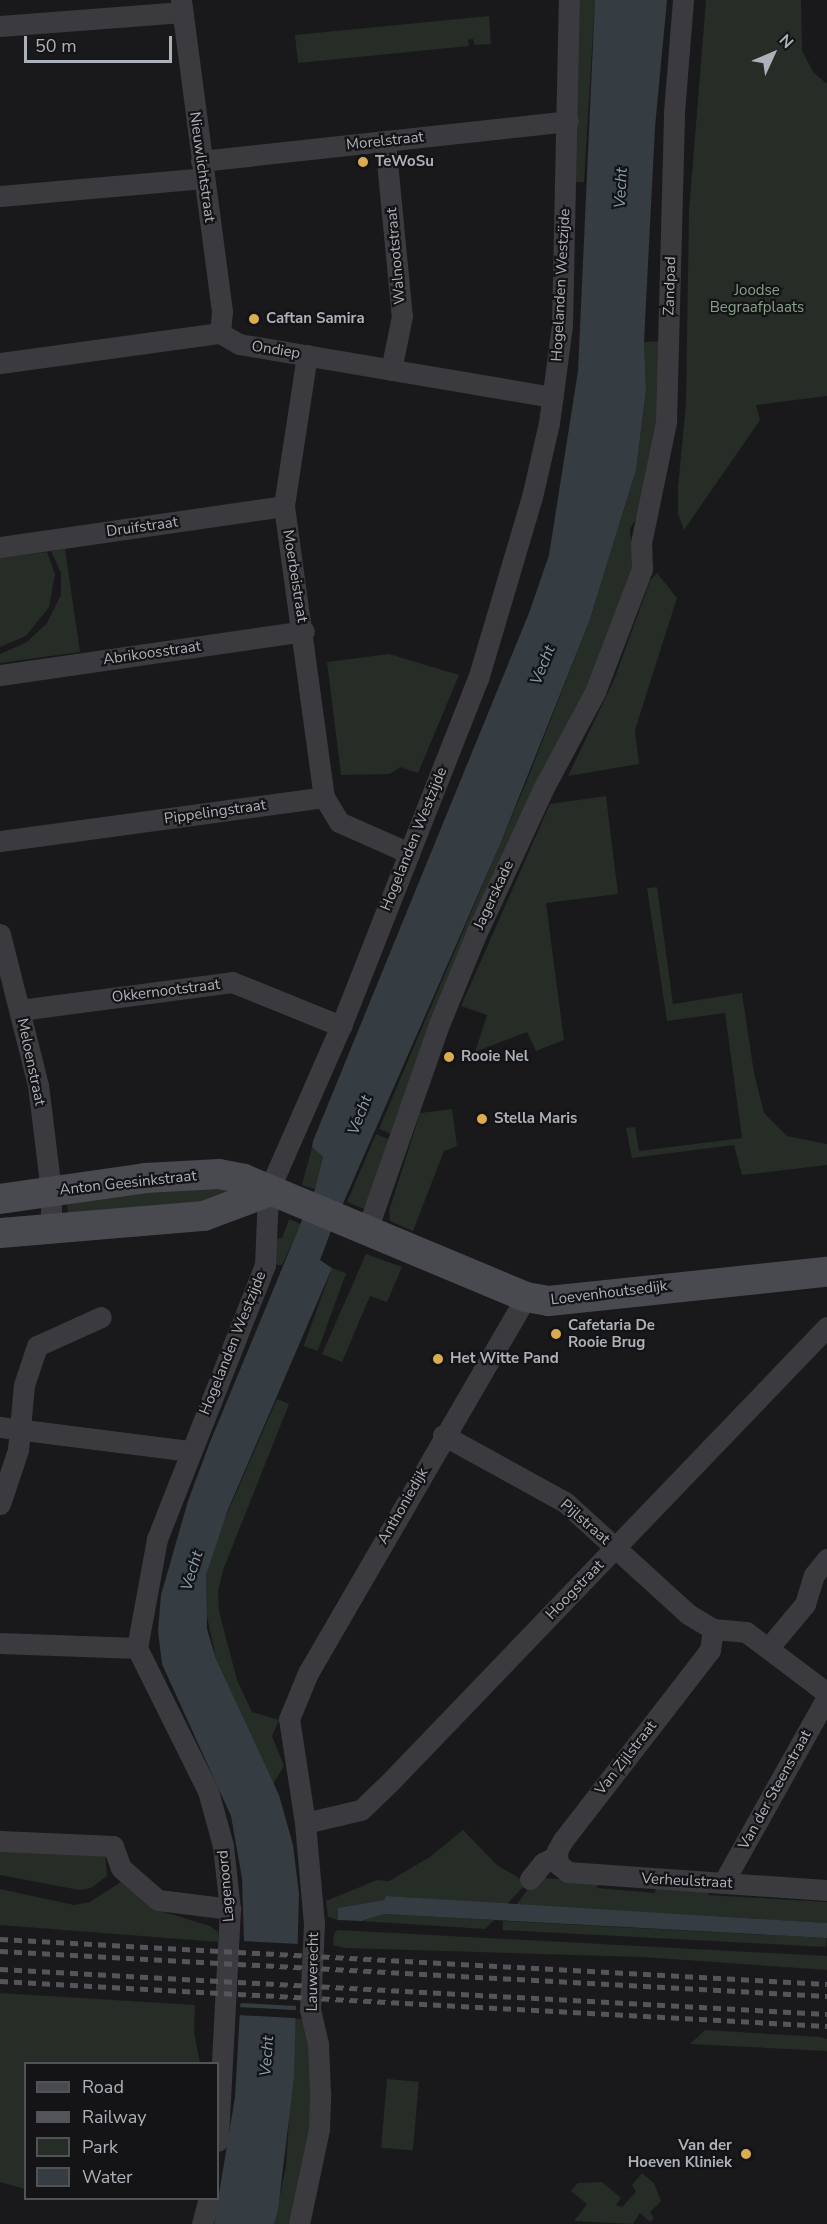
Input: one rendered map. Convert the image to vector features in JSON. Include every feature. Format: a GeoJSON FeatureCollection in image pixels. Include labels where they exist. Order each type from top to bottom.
{"type":"FeatureCollection","features":[{"type":"Feature","properties":{"kind":"street","name":"Hogelanden Westzijde"},"geometry":{"type":"LineString","coordinates":[[137,1648],[157,1539],[265,1265],[268,1192],[341,1026],[410,854],[491,640],[532,497],[553,397],[562,326],[569,0]]}},
{"type":"Feature","properties":{"kind":"street","name":"Zandpad"},"geometry":{"type":"LineString","coordinates":[[642,569],[641,543],[666,422],[674,112],[683,0]]}},
{"type":"Feature","properties":{"kind":"street"},"geometry":{"type":"LineString","coordinates":[[0,26],[181,6]]}},
{"type":"Feature","properties":{"kind":"street","name":"Nieuwlichtstraat"},"geometry":{"type":"LineString","coordinates":[[181,6],[222,311],[220,333]]}},
{"type":"Feature","properties":{"kind":"street","name":"Morelstraat"},"geometry":{"type":"LineString","coordinates":[[0,196],[202,169],[385,141],[568,121]]}},
{"type":"Feature","properties":{"kind":"street","name":"Walnootstraat"},"geometry":{"type":"LineString","coordinates":[[385,141],[402,316],[391,370]]}},
{"type":"Feature","properties":{"kind":"street"},"geometry":{"type":"LineString","coordinates":[[0,363],[220,333]]}},
{"type":"Feature","properties":{"kind":"street","name":"Ondiep"},"geometry":{"type":"LineString","coordinates":[[220,333],[239,344],[553,397]]}},
{"type":"Feature","properties":{"kind":"street","name":"Moerbeistraat"},"geometry":{"type":"LineString","coordinates":[[307,355],[284,506],[304,631],[324,797]]}},
{"type":"Feature","properties":{"kind":"street","name":"Druifstraat"},"geometry":{"type":"LineString","coordinates":[[0,548],[284,506]]}},
{"type":"Feature","properties":{"kind":"street","name":"Jagerskade"},"geometry":{"type":"LineString","coordinates":[[367,1230],[436,1032],[477,932],[543,789],[596,692],[642,569]]}},
{"type":"Feature","properties":{"kind":"street","name":"Abrikoosstraat"},"geometry":{"type":"LineString","coordinates":[[0,675],[304,631]]}},
{"type":"Feature","properties":{"kind":"street"},"geometry":{"type":"LineString","coordinates":[[324,797],[339,822],[410,854]]}},
{"type":"Feature","properties":{"kind":"street","name":"Pippelingstraat"},"geometry":{"type":"LineString","coordinates":[[0,841],[324,797]]}},
{"type":"Feature","properties":{"kind":"street","name":"Meloenstraat"},"geometry":{"type":"LineString","coordinates":[[0,934],[38,1085],[51,1191]]}},
{"type":"Feature","properties":{"kind":"street","name":"Okkernootstraat"},"geometry":{"type":"LineString","coordinates":[[20,1010],[232,982],[341,1026]]}},
{"type":"Feature","properties":{"kind":"street","name":"Anton Geesinkstraat"},"geometry":{"type":"LineString","coordinates":[[0,1199],[145,1178],[219,1174],[244,1179],[268,1192]]}},
{"type":"Feature","properties":{"kind":"street","name":"Anton Geesinkstraat"},"geometry":{"type":"LineString","coordinates":[[51,1191],[51,1230]]}},
{"type":"Feature","properties":{"kind":"street"},"geometry":{"type":"LineString","coordinates":[[0,1233],[204,1216],[268,1192]]}},
{"type":"Feature","properties":{"kind":"street","name":"Loevenhoutsedijk"},"geometry":{"type":"LineString","coordinates":[[268,1192],[367,1230],[526,1297],[549,1301],[582,1299],[610,1292],[827,1272]]}},
{"type":"Feature","properties":{"kind":"street","name":"Anthoniedijk"},"geometry":{"type":"LineString","coordinates":[[288,1719],[308,1673],[443,1435],[526,1297]]}},
{"type":"Feature","properties":{"kind":"street"},"geometry":{"type":"LineString","coordinates":[[0,1504],[18,1450],[9,1428],[37,1346],[102,1317]]}},
{"type":"Feature","properties":{"kind":"street","name":"Hoogstraat"},"geometry":{"type":"LineString","coordinates":[[305,1823],[361,1810],[827,1327]]}},
{"type":"Feature","properties":{"kind":"street"},"geometry":{"type":"LineString","coordinates":[[9,1428],[190,1451]]}},
{"type":"Feature","properties":{"kind":"street","name":"Pijlstraat"},"geometry":{"type":"LineString","coordinates":[[443,1435],[565,1502],[688,1614],[714,1629]]}},
{"type":"Feature","properties":{"kind":"street"},"geometry":{"type":"LineString","coordinates":[[770,1646],[805,1604],[814,1575],[827,1559]]}},
{"type":"Feature","properties":{"kind":"street"},"geometry":{"type":"LineString","coordinates":[[714,1629],[746,1632],[770,1646],[827,1695]]}},
{"type":"Feature","properties":{"kind":"street","name":"Van Zijlstraat"},"geometry":{"type":"LineString","coordinates":[[530,1879],[543,1863],[556,1856],[563,1840],[710,1650],[714,1629]]}},
{"type":"Feature","properties":{"kind":"street"},"geometry":{"type":"LineString","coordinates":[[0,1643],[137,1648]]}},
{"type":"Feature","properties":{"kind":"street","name":"Lagenoord"},"geometry":{"type":"LineString","coordinates":[[137,1648],[208,1791],[223,1846],[230,1909],[219,2122]]}},
{"type":"Feature","properties":{"kind":"street","name":"Van der Steenstraat"},"geometry":{"type":"LineString","coordinates":[[723,1883],[827,1695]]}},
{"type":"Feature","properties":{"kind":"street","name":"Lauwerecht"},"geometry":{"type":"LineString","coordinates":[[288,1719],[305,1823],[314,1924],[310,2009],[318,2044],[319,2129],[300,2224]]}},
{"type":"Feature","properties":{"kind":"street"},"geometry":{"type":"LineString","coordinates":[[0,1841],[113,1846],[121,1868],[158,1900],[230,1909]]}},
{"type":"Feature","properties":{"kind":"street","name":"Verheulstraat"},"geometry":{"type":"LineString","coordinates":[[556,1856],[562,1870],[568,1872],[827,1890]]}},
{"type":"Feature","properties":{"kind":"street"},"geometry":{"type":"LineString","coordinates":[[202,2224],[209,2200]]}},
{"type":"Feature","properties":{"kind":"green space"},"geometry":{"type":"Polygon","coordinates":[[[575,0],[595,0],[584,182],[575,182],[575,0]]]}},
{"type":"Feature","properties":{"kind":"green space","name":"Joodse Begraafplaats"},"geometry":{"type":"Polygon","coordinates":[[[706,0],[801,0],[802,51],[814,73],[827,84],[827,396],[756,405],[760,420],[684,530],[678,514],[678,487],[686,403],[689,211],[706,0]]]}},
{"type":"Feature","properties":{"kind":"green space"},"geometry":{"type":"Polygon","coordinates":[[[489,16],[491,44],[475,45],[473,39],[468,40],[469,46],[298,63],[295,35],[489,16]]]}},
{"type":"Feature","properties":{"kind":"green space"},"geometry":{"type":"Polygon","coordinates":[[[662,341],[658,424],[642,509],[630,529],[631,542],[639,551],[625,597],[366,1209],[359,1207],[347,1202],[376,1134],[389,1139],[391,1134],[379,1129],[526,783],[589,622],[636,470],[646,390],[644,342],[662,341]]]}},
{"type":"Feature","properties":{"kind":"green space"},"geometry":{"type":"Polygon","coordinates":[[[65,549],[80,652],[0,663],[0,654],[27,642],[47,623],[61,595],[61,573],[51,551],[65,549]]]}},
{"type":"Feature","properties":{"kind":"green space"},"geometry":{"type":"Polygon","coordinates":[[[47,552],[55,574],[49,607],[26,636],[0,647],[0,558],[47,552]]]}},
{"type":"Feature","properties":{"kind":"green space"},"geometry":{"type":"Polygon","coordinates":[[[657,573],[677,598],[635,730],[639,764],[568,776],[614,680],[650,581],[657,573]]]}},
{"type":"Feature","properties":{"kind":"green space"},"geometry":{"type":"Polygon","coordinates":[[[389,654],[459,675],[418,773],[400,767],[390,774],[341,775],[327,662],[389,654]]]}},
{"type":"Feature","properties":{"kind":"green space"},"geometry":{"type":"Polygon","coordinates":[[[606,796],[618,894],[546,903],[564,1040],[536,1051],[527,1032],[475,1052],[487,1015],[461,1006],[550,804],[606,796]]]}},
{"type":"Feature","properties":{"kind":"green space"},"geometry":{"type":"Polygon","coordinates":[[[657,887],[673,1004],[742,993],[754,1073],[764,1113],[787,1136],[827,1144],[827,1165],[742,1175],[734,1145],[632,1158],[626,1128],[635,1127],[639,1151],[742,1138],[725,1013],[667,1021],[647,888],[657,887]]]}},
{"type":"Feature","properties":{"kind":"green space"},"geometry":{"type":"Polygon","coordinates":[[[452,1109],[457,1146],[444,1151],[413,1231],[390,1221],[389,1211],[420,1113],[452,1109]]]}},
{"type":"Feature","properties":{"kind":"green space"},"geometry":{"type":"Polygon","coordinates":[[[312,1147],[323,1157],[315,1189],[302,1185],[312,1147]]]}},
{"type":"Feature","properties":{"kind":"green space"},"geometry":{"type":"Polygon","coordinates":[[[232,1181],[232,1198],[69,1221],[67,1205],[72,1204],[71,1194],[232,1181]]]}},
{"type":"Feature","properties":{"kind":"green space"},"geometry":{"type":"Polygon","coordinates":[[[289,1219],[301,1224],[282,1265],[278,1265],[275,1263],[275,1239],[282,1238],[289,1219]]]}},
{"type":"Feature","properties":{"kind":"green space"},"geometry":{"type":"Polygon","coordinates":[[[366,1254],[402,1267],[387,1302],[370,1296],[342,1362],[322,1354],[366,1254]]]}},
{"type":"Feature","properties":{"kind":"green space"},"geometry":{"type":"Polygon","coordinates":[[[332,1268],[346,1273],[318,1351],[304,1346],[332,1268]]]}},
{"type":"Feature","properties":{"kind":"green space"},"geometry":{"type":"Polygon","coordinates":[[[277,1399],[289,1404],[223,1570],[218,1592],[219,1611],[237,1680],[252,1712],[279,1720],[272,1736],[284,1766],[273,1784],[216,1659],[204,1602],[206,1575],[216,1539],[277,1399]]]}},
{"type":"Feature","properties":{"kind":"green space"},"geometry":{"type":"Polygon","coordinates":[[[463,1830],[497,1865],[524,1881],[525,1885],[507,1904],[386,1896],[384,1900],[339,1908],[338,1920],[328,1917],[326,1901],[377,1880],[389,1881],[430,1857],[463,1830]]]}},
{"type":"Feature","properties":{"kind":"green space"},"geometry":{"type":"Polygon","coordinates":[[[0,1850],[105,1853],[107,1876],[91,1888],[79,1890],[0,1875],[0,1850]]]}},
{"type":"Feature","properties":{"kind":"green space"},"geometry":{"type":"Polygon","coordinates":[[[542,1878],[597,1881],[597,1888],[655,1893],[656,1884],[709,1888],[708,1895],[827,1902],[827,1923],[516,1905],[535,1880],[542,1878]]]}},
{"type":"Feature","properties":{"kind":"green space"},"geometry":{"type":"Polygon","coordinates":[[[121,1882],[154,1909],[210,1926],[218,1932],[218,1942],[0,1925],[0,1889],[74,1905],[90,1902],[121,1882]]]}},
{"type":"Feature","properties":{"kind":"green space"},"geometry":{"type":"Polygon","coordinates":[[[384,1914],[494,1920],[485,1929],[361,1921],[384,1914]]]}},
{"type":"Feature","properties":{"kind":"green space"},"geometry":{"type":"Polygon","coordinates":[[[503,1921],[827,1938],[826,1947],[503,1930],[503,1921]]]}},
{"type":"Feature","properties":{"kind":"green space"},"geometry":{"type":"Polygon","coordinates":[[[338,1930],[827,1956],[827,1970],[641,1957],[345,1948],[333,1945],[334,1933],[338,1930]]]}},
{"type":"Feature","properties":{"kind":"green space"},"geometry":{"type":"Polygon","coordinates":[[[0,1993],[195,2005],[194,2032],[200,2062],[24,2062],[24,2189],[0,2182],[0,1993]]]}},
{"type":"Feature","properties":{"kind":"green space"},"geometry":{"type":"Polygon","coordinates":[[[295,2019],[308,2019],[314,2120],[290,2224],[274,2224],[286,2166],[295,2019]]]}},
{"type":"Feature","properties":{"kind":"green space"},"geometry":{"type":"Polygon","coordinates":[[[705,2030],[820,2037],[827,2039],[827,2051],[690,2044],[705,2030]]]}},
{"type":"Feature","properties":{"kind":"green space"},"geometry":{"type":"Polygon","coordinates":[[[387,2079],[419,2082],[413,2151],[381,2148],[387,2079]]]}},
{"type":"Feature","properties":{"kind":"green space"},"geometry":{"type":"Polygon","coordinates":[[[642,2173],[654,2183],[661,2201],[650,2212],[654,2218],[650,2222],[640,2213],[633,2224],[574,2221],[587,2204],[571,2191],[578,2183],[602,2182],[621,2198],[616,2205],[622,2207],[636,2192],[632,2185],[642,2173]]]}},
{"type":"Feature","properties":{"kind":"water","name":"Vecht"},"geometry":{"type":"Polygon","coordinates":[[[595,0],[667,0],[655,127],[644,342],[646,390],[636,470],[589,622],[501,842],[331,1231],[320,1260],[332,1268],[227,1512],[206,1575],[207,1629],[216,1659],[279,1795],[293,1845],[299,1894],[294,2077],[278,2210],[274,2224],[214,2224],[235,2097],[244,1941],[242,1878],[231,1816],[162,1664],[158,1631],[161,1595],[188,1501],[210,1442],[315,1189],[323,1157],[312,1147],[313,1141],[529,613],[549,555],[578,371],[595,0]]]}},
{"type":"Feature","properties":{"kind":"water"},"geometry":{"type":"Polygon","coordinates":[[[386,1896],[827,1923],[827,1938],[384,1914],[361,1921],[338,1920],[338,1908],[384,1900],[386,1896]]]}},
{"type":"Feature","properties":{"kind":"pier"},"geometry":{"type":"Polygon","coordinates":[[[241,1941],[300,1944],[297,2006],[238,2003],[241,1941]]]}},
{"type":"Feature","properties":{"kind":"pier"},"geometry":{"type":"Polygon","coordinates":[[[238,2007],[298,2010],[297,2018],[238,2015],[238,2007]]]}},
{"type":"Feature","properties":{"kind":"railway"},"geometry":{"type":"LineString","coordinates":[[0,1939],[827,1984]]}},
{"type":"Feature","properties":{"kind":"railway"},"geometry":{"type":"LineString","coordinates":[[0,1951],[827,1996]]}},
{"type":"Feature","properties":{"kind":"railway"},"geometry":{"type":"LineString","coordinates":[[0,1969],[827,2014]]}},
{"type":"Feature","properties":{"kind":"railway"},"geometry":{"type":"LineString","coordinates":[[0,1981],[827,2026]]}},
{"type":"Feature","properties":{"kind":"place","name":"TeWoSu"},"geometry":{"type":"Point","coordinates":[363,162]}},
{"type":"Feature","properties":{"kind":"place","name":"Caftan Samira"},"geometry":{"type":"Point","coordinates":[254,319]}},
{"type":"Feature","properties":{"kind":"place","name":"Rooie Nel"},"geometry":{"type":"Point","coordinates":[449,1057]}},
{"type":"Feature","properties":{"kind":"place","name":"Stella Maris"},"geometry":{"type":"Point","coordinates":[482,1119]}},
{"type":"Feature","properties":{"kind":"place","name":"Cafetaria De Rooie Brug"},"geometry":{"type":"Point","coordinates":[556,1334]}},
{"type":"Feature","properties":{"kind":"place","name":"Het Witte Pand"},"geometry":{"type":"Point","coordinates":[438,1359]}},
{"type":"Feature","properties":{"kind":"place","name":"Van der Hoeven Kliniek"},"geometry":{"type":"Point","coordinates":[746,2154]}}]}
